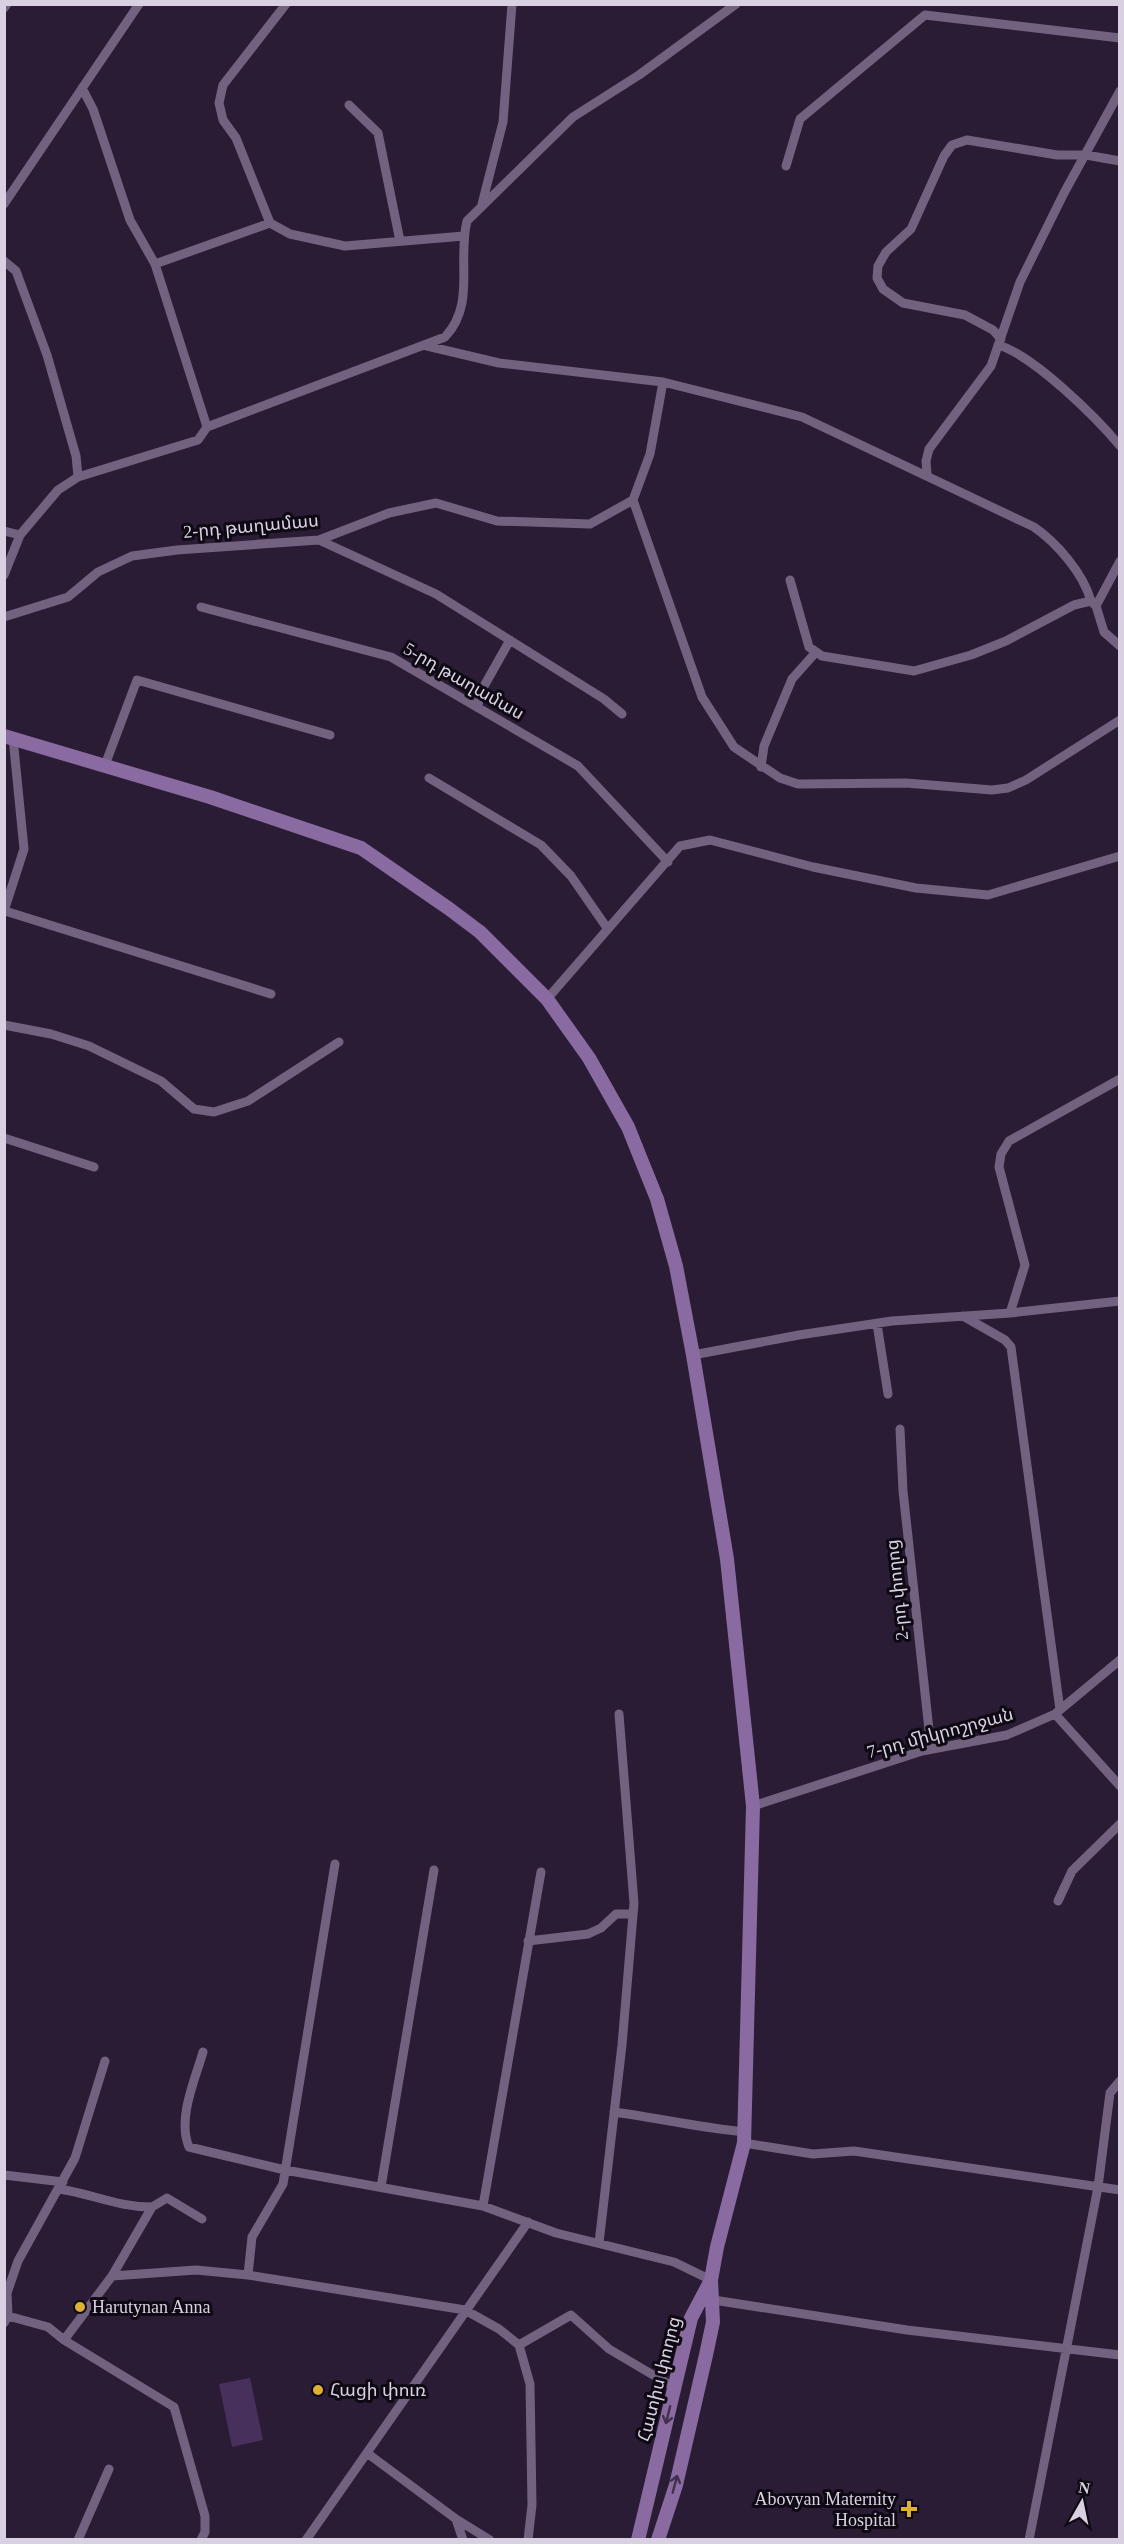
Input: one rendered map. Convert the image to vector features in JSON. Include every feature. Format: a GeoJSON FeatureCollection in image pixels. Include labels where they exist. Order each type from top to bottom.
{"type":"FeatureCollection","features":[{"type":"Feature","properties":{"kind":"main road","name":"Հատիս փողոց"},"geometry":{"type":"LineString","coordinates":[[9,737],[273,817],[361,848],[480,932],[547,999],[589,1058],[628,1127],[657,1199],[676,1266],[727,1559],[753,1806],[744,2137],[707,2299],[713,2322],[704,2366],[676,2485],[658,2540]]}},
{"type":"Feature","properties":{"kind":"main road","name":"Հատիս փողոց"},"geometry":{"type":"LineString","coordinates":[[638,2540],[691,2318],[707,2299]]}},
{"type":"Feature","properties":{"kind":"street"},"geometry":{"type":"LineString","coordinates":[[4,204],[140,4]]}},
{"type":"Feature","properties":{"kind":"street"},"geometry":{"type":"LineString","coordinates":[[286,4],[223,86],[219,103],[223,120],[236,138],[270,223],[290,234],[345,246],[464,236]]}},
{"type":"Feature","properties":{"kind":"street"},"geometry":{"type":"LineString","coordinates":[[481,207],[503,122],[512,4]]}},
{"type":"Feature","properties":{"kind":"street"},"geometry":{"type":"LineString","coordinates":[[4,575],[20,535],[58,490],[78,477],[198,440],[207,427],[427,346],[445,337],[457,324],[464,300],[464,236],[467,221],[573,117],[639,75],[736,4]]}},
{"type":"Feature","properties":{"kind":"street"},"geometry":{"type":"LineString","coordinates":[[786,166],[800,119],[925,15],[1119,38]]}},
{"type":"Feature","properties":{"kind":"street"},"geometry":{"type":"LineString","coordinates":[[82,88],[90,102],[130,220],[155,264],[207,427]]}},
{"type":"Feature","properties":{"kind":"street"},"geometry":{"type":"LineString","coordinates":[[927,474],[926,461],[929,449],[990,366],[1025,272],[1119,91]]}},
{"type":"Feature","properties":{"kind":"street"},"geometry":{"type":"LineString","coordinates":[[350,105],[378,134],[400,241]]}},
{"type":"Feature","properties":{"kind":"street"},"geometry":{"type":"LineString","coordinates":[[1119,161],[1086,155],[1057,155],[973,141],[957,142],[944,156],[911,230],[886,252],[877,275],[879,284],[903,303],[965,315],[993,330],[999,342],[1047,375],[1107,430],[1119,446]]}},
{"type":"Feature","properties":{"kind":"street"},"geometry":{"type":"LineString","coordinates":[[155,264],[192,253],[270,223]]}},
{"type":"Feature","properties":{"kind":"street"},"geometry":{"type":"LineString","coordinates":[[4,261],[16,271],[47,355],[76,456],[78,477]]}},
{"type":"Feature","properties":{"kind":"street"},"geometry":{"type":"LineString","coordinates":[[427,346],[499,363],[663,382],[802,417],[927,474],[1042,533],[1082,578],[1104,632],[1119,646]]}},
{"type":"Feature","properties":{"kind":"street"},"geometry":{"type":"LineString","coordinates":[[663,382],[650,454],[633,500],[702,697],[734,747],[761,767],[798,784],[906,783],[992,790],[1008,788],[1026,780],[1119,720]]}},
{"type":"Feature","properties":{"kind":"street","name":"2-րդ թաղամաս"},"geometry":{"type":"LineString","coordinates":[[4,617],[68,597],[98,572],[132,556],[177,550],[319,540],[388,513],[436,503],[498,521],[590,524],[633,500]]}},
{"type":"Feature","properties":{"kind":"street"},"geometry":{"type":"LineString","coordinates":[[4,531],[20,535]]}},
{"type":"Feature","properties":{"kind":"street"},"geometry":{"type":"LineString","coordinates":[[319,540],[436,594],[604,699],[622,714]]}},
{"type":"Feature","properties":{"kind":"street"},"geometry":{"type":"LineString","coordinates":[[1094,603],[1119,561]]}},
{"type":"Feature","properties":{"kind":"street"},"geometry":{"type":"LineString","coordinates":[[790,580],[809,647],[822,656],[914,671],[997,645],[1074,605],[1094,603]]}},
{"type":"Feature","properties":{"kind":"street","name":"5-րդ թաղամաս"},"geometry":{"type":"LineString","coordinates":[[201,606],[391,657],[578,766],[668,862]]}},
{"type":"Feature","properties":{"kind":"street"},"geometry":{"type":"LineString","coordinates":[[478,708],[479,695],[510,640]]}},
{"type":"Feature","properties":{"kind":"street"},"geometry":{"type":"LineString","coordinates":[[761,767],[764,746],[792,679],[816,652]]}},
{"type":"Feature","properties":{"kind":"street"},"geometry":{"type":"LineString","coordinates":[[105,765],[137,680],[330,735]]}},
{"type":"Feature","properties":{"kind":"street"},"geometry":{"type":"LineString","coordinates":[[9,737],[24,849],[5,911],[271,994]]}},
{"type":"Feature","properties":{"kind":"street"},"geometry":{"type":"LineString","coordinates":[[429,778],[541,845],[571,876],[607,928]]}},
{"type":"Feature","properties":{"kind":"street"},"geometry":{"type":"LineString","coordinates":[[547,999],[681,846],[710,840],[813,867],[916,888],[988,895],[1119,856]]}},
{"type":"Feature","properties":{"kind":"street"},"geometry":{"type":"LineString","coordinates":[[4,1025],[51,1034],[89,1046],[160,1081],[194,1109],[214,1112],[248,1101],[339,1042]]}},
{"type":"Feature","properties":{"kind":"street"},"geometry":{"type":"LineString","coordinates":[[1010,1313],[1025,1265],[999,1167],[1001,1154],[1009,1141],[1119,1079]]}},
{"type":"Feature","properties":{"kind":"street"},"geometry":{"type":"LineString","coordinates":[[4,1138],[94,1167]]}},
{"type":"Feature","properties":{"kind":"street"},"geometry":{"type":"LineString","coordinates":[[693,1355],[799,1335],[877,1324],[1119,1301]]}},
{"type":"Feature","properties":{"kind":"street"},"geometry":{"type":"LineString","coordinates":[[962,1315],[1005,1340],[1011,1347],[1058,1712],[1119,1786]]}},
{"type":"Feature","properties":{"kind":"street"},"geometry":{"type":"LineString","coordinates":[[877,1324],[888,1394]]}},
{"type":"Feature","properties":{"kind":"street","name":"2-րդ փողոց"},"geometry":{"type":"LineString","coordinates":[[900,1429],[903,1491],[931,1748]]}},
{"type":"Feature","properties":{"kind":"street","name":"7-րդ միկրոշրջան"},"geometry":{"type":"LineString","coordinates":[[753,1806],[931,1748],[1007,1735],[1058,1712],[1119,1660]]}},
{"type":"Feature","properties":{"kind":"street"},"geometry":{"type":"LineString","coordinates":[[599,2243],[633,1914],[619,1714]]}},
{"type":"Feature","properties":{"kind":"street"},"geometry":{"type":"LineString","coordinates":[[1058,1901],[1072,1871],[1119,1824]]}},
{"type":"Feature","properties":{"kind":"street"},"geometry":{"type":"LineString","coordinates":[[248,2275],[252,2237],[284,2184],[335,1864]]}},
{"type":"Feature","properties":{"kind":"street"},"geometry":{"type":"LineString","coordinates":[[381,2187],[434,1870]]}},
{"type":"Feature","properties":{"kind":"street"},"geometry":{"type":"LineString","coordinates":[[483,2206],[541,1872]]}},
{"type":"Feature","properties":{"kind":"street"},"geometry":{"type":"LineString","coordinates":[[528,1941],[588,1934],[601,1928],[616,1914],[633,1914]]}},
{"type":"Feature","properties":{"kind":"street"},"geometry":{"type":"LineString","coordinates":[[203,2052],[186,2116],[184,2137],[189,2147],[285,2170],[483,2206],[556,2233],[674,2262],[711,2280]]}},
{"type":"Feature","properties":{"kind":"street"},"geometry":{"type":"LineString","coordinates":[[105,2061],[83,2136],[61,2185],[18,2261],[6,2293],[6,2319],[48,2327],[64,2340],[174,2406],[206,2517],[205,2532],[201,2540]]}},
{"type":"Feature","properties":{"kind":"street"},"geometry":{"type":"LineString","coordinates":[[1029,2540],[1098,2187],[1110,2092],[1119,2081]]}},
{"type":"Feature","properties":{"kind":"street"},"geometry":{"type":"LineString","coordinates":[[614,2112],[671,2119],[813,2154],[854,2151],[1119,2190]]}},
{"type":"Feature","properties":{"kind":"street"},"geometry":{"type":"LineString","coordinates":[[4,2175],[61,2185],[111,2204],[152,2207]]}},
{"type":"Feature","properties":{"kind":"street"},"geometry":{"type":"LineString","coordinates":[[64,2340],[112,2277],[152,2207],[167,2198],[202,2219]]}},
{"type":"Feature","properties":{"kind":"street"},"geometry":{"type":"LineString","coordinates":[[306,2540],[528,2222]]}},
{"type":"Feature","properties":{"kind":"street"},"geometry":{"type":"LineString","coordinates":[[112,2277],[196,2270],[248,2275],[465,2310],[499,2329],[519,2345],[530,2384],[532,2505],[528,2540]]}},
{"type":"Feature","properties":{"kind":"street"},"geometry":{"type":"LineString","coordinates":[[707,2299],[907,2330],[1119,2355]]}},
{"type":"Feature","properties":{"kind":"street"},"geometry":{"type":"LineString","coordinates":[[519,2345],[571,2315],[609,2349],[675,2388]]}},
{"type":"Feature","properties":{"kind":"street"},"geometry":{"type":"LineString","coordinates":[[367,2453],[456,2519],[490,2540]]}},
{"type":"Feature","properties":{"kind":"street"},"geometry":{"type":"LineString","coordinates":[[78,2540],[110,2469]]}},
{"type":"Feature","properties":{"kind":"street"},"geometry":{"type":"LineString","coordinates":[[456,2519],[463,2540]]}},
{"type":"Feature","properties":{"kind":"shaded area"},"geometry":{"type":"Polygon","coordinates":[[[250,2378],[263,2440],[232,2447],[219,2384],[250,2378]]]}},
{"type":"Feature","properties":{"kind":"place","name":"Harutynan Anna"},"geometry":{"type":"Point","coordinates":[80,2307]}},
{"type":"Feature","properties":{"kind":"place","name":"Հացի փուռ"},"geometry":{"type":"Point","coordinates":[318,2390]}},
{"type":"Feature","properties":{"kind":"place","name":"Abovyan Maternity Hospital"},"geometry":{"type":"Point","coordinates":[909,2509]}}]}
